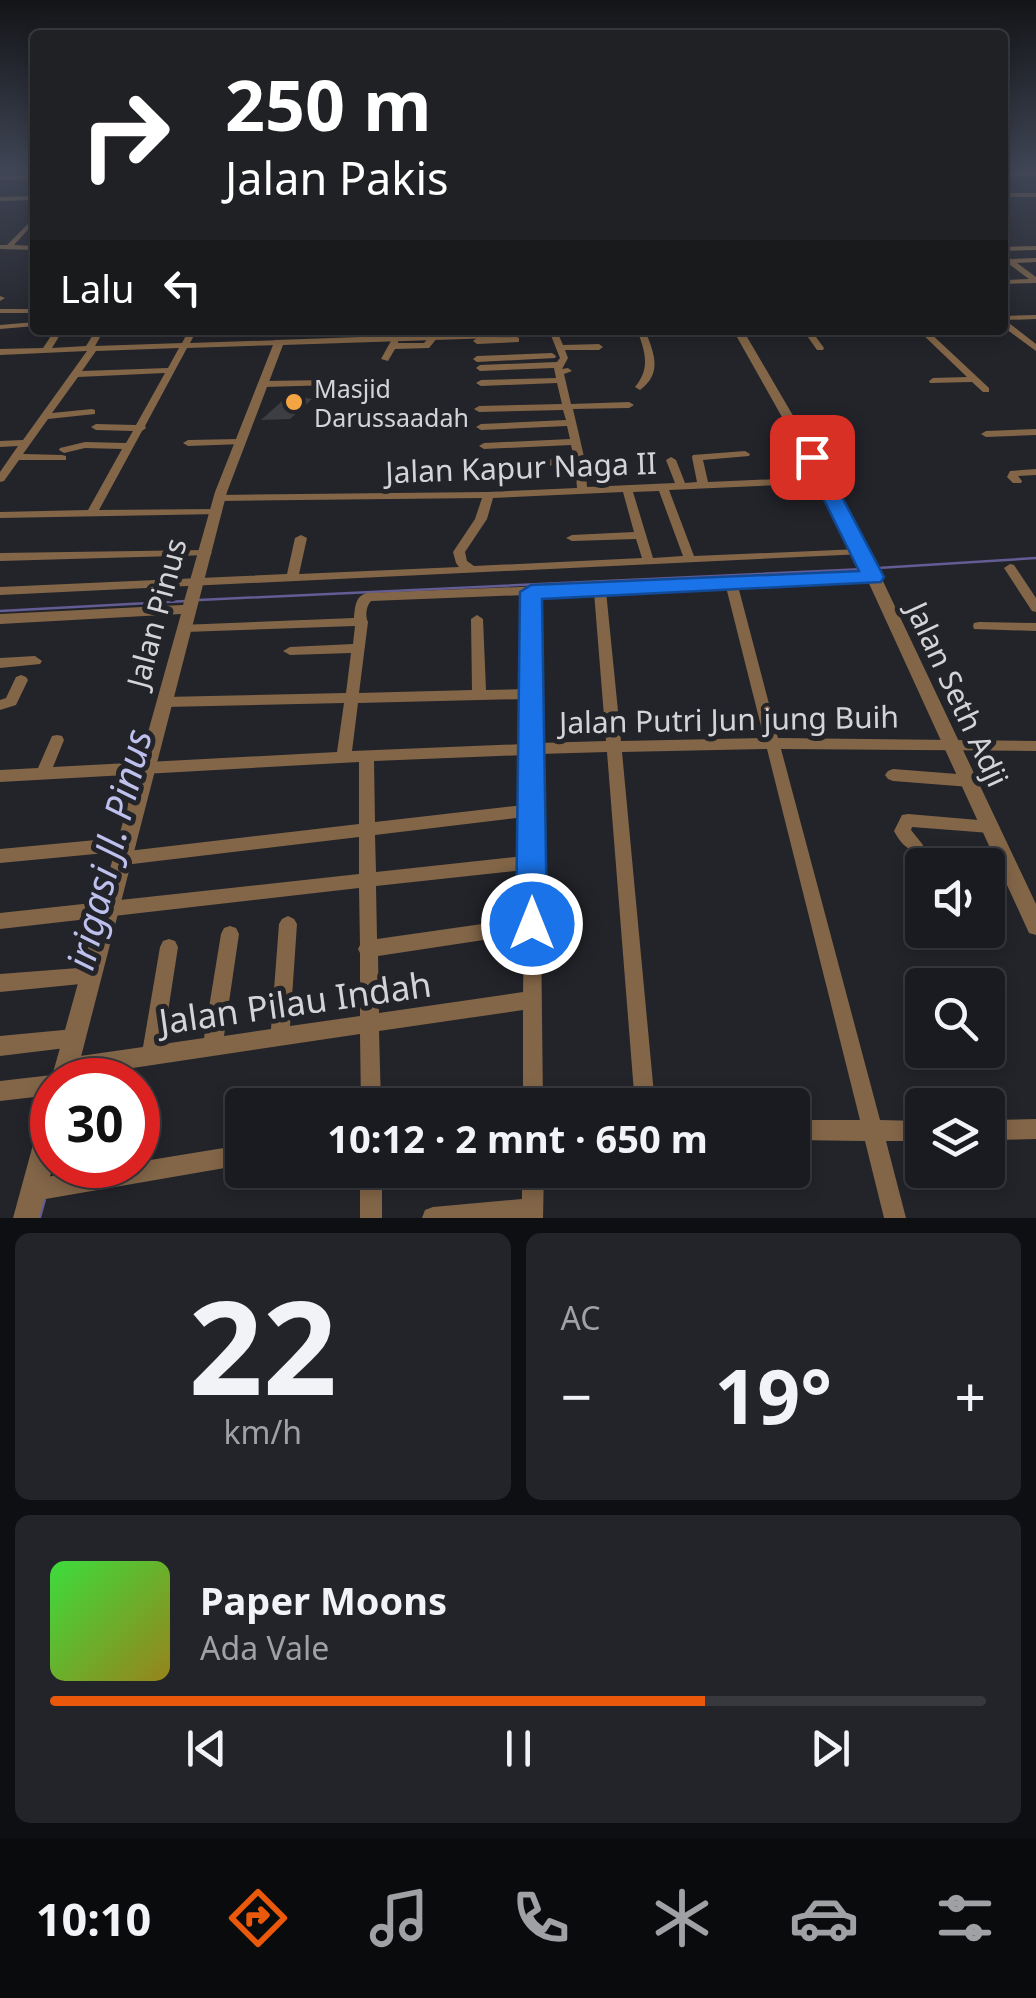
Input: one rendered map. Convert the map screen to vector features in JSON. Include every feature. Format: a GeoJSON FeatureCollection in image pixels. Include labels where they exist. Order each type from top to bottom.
{"type":"FeatureCollection","features":[{"type":"Feature","properties":{"kind":"street"},"geometry":{"type":"LineString","coordinates":[[0,260],[29,225]]}},
{"type":"Feature","properties":{"kind":"street"},"geometry":{"type":"LineString","coordinates":[[1017,240],[1033,248]]}},
{"type":"Feature","properties":{"kind":"street"},"geometry":{"type":"LineString","coordinates":[[1008,260],[1033,248]]}},
{"type":"Feature","properties":{"kind":"street"},"geometry":{"type":"LineString","coordinates":[[1008,260],[1036,260]]}},
{"type":"Feature","properties":{"kind":"street"},"geometry":{"type":"LineString","coordinates":[[1008,261],[1036,281]]}},
{"type":"Feature","properties":{"kind":"street"},"geometry":{"type":"LineString","coordinates":[[1008,282],[1036,281]]}},
{"type":"Feature","properties":{"kind":"street"},"geometry":{"type":"LineString","coordinates":[[0,312],[30,309]]}},
{"type":"Feature","properties":{"kind":"street"},"geometry":{"type":"LineString","coordinates":[[1008,319],[1036,317]]}},
{"type":"Feature","properties":{"kind":"street"},"geometry":{"type":"LineString","coordinates":[[0,327],[30,324]]}},
{"type":"Feature","properties":{"kind":"street"},"geometry":{"type":"LineString","coordinates":[[1008,325],[1036,348]]}},
{"type":"Feature","properties":{"kind":"street"},"geometry":{"type":"LineString","coordinates":[[46,350],[56,335]]}},
{"type":"Feature","properties":{"kind":"street"},"geometry":{"type":"LineString","coordinates":[[0,479],[75,374],[98,335]]}},
{"type":"Feature","properties":{"kind":"street"},"geometry":{"type":"LineString","coordinates":[[139,347],[147,335]]}},
{"type":"Feature","properties":{"kind":"street"},"geometry":{"type":"LineString","coordinates":[[92,514],[192,335]]}},
{"type":"Feature","properties":{"kind":"street"},"geometry":{"type":"LineString","coordinates":[[2,348],[91,349],[358,335]]}},
{"type":"Feature","properties":{"kind":"street"},"geometry":{"type":"LineString","coordinates":[[372,335],[395,342],[448,335]]}},
{"type":"Feature","properties":{"kind":"street"},"geometry":{"type":"LineString","coordinates":[[489,335],[515,337]]}},
{"type":"Feature","properties":{"kind":"street"},"geometry":{"type":"LineString","coordinates":[[477,341],[529,335]]}},
{"type":"Feature","properties":{"kind":"street"},"geometry":{"type":"LineString","coordinates":[[481,383],[559,369],[564,362],[553,335]]}},
{"type":"Feature","properties":{"kind":"street"},"geometry":{"type":"LineString","coordinates":[[640,387],[649,380],[652,365],[645,335]]}},
{"type":"Feature","properties":{"kind":"street","name":"Jalan Seth Adji"},"geometry":{"type":"LineString","coordinates":[[741,335],[824,480],[868,567],[1036,926]]}},
{"type":"Feature","properties":{"kind":"street"},"geometry":{"type":"LineString","coordinates":[[811,335],[820,348]]}},
{"type":"Feature","properties":{"kind":"street"},"geometry":{"type":"LineString","coordinates":[[927,335],[986,390]]}},
{"type":"Feature","properties":{"kind":"street"},"geometry":{"type":"LineString","coordinates":[[515,337],[519,357]]}},
{"type":"Feature","properties":{"kind":"street","name":"Jalan Pinus"},"geometry":{"type":"LineString","coordinates":[[69,1058],[218,505],[279,342]]}},
{"type":"Feature","properties":{"kind":"street"},"geometry":{"type":"LineString","coordinates":[[385,360],[395,342]]}},
{"type":"Feature","properties":{"kind":"street"},"geometry":{"type":"LineString","coordinates":[[561,348],[599,347]]}},
{"type":"Feature","properties":{"kind":"street"},"geometry":{"type":"LineString","coordinates":[[519,357],[559,369],[479,363],[519,357]]}},
{"type":"Feature","properties":{"kind":"street"},"geometry":{"type":"LineString","coordinates":[[559,369],[580,461],[582,490]]}},
{"type":"Feature","properties":{"kind":"street"},"geometry":{"type":"LineString","coordinates":[[75,374],[172,370]]}},
{"type":"Feature","properties":{"kind":"street"},"geometry":{"type":"LineString","coordinates":[[934,381],[974,379]]}},
{"type":"Feature","properties":{"kind":"street"},"geometry":{"type":"LineString","coordinates":[[264,384],[330,383]]}},
{"type":"Feature","properties":{"kind":"street"},"geometry":{"type":"LineString","coordinates":[[479,410],[630,404]]}},
{"type":"Feature","properties":{"kind":"street"},"geometry":{"type":"LineString","coordinates":[[45,416],[92,412]]}},
{"type":"Feature","properties":{"kind":"street"},"geometry":{"type":"LineString","coordinates":[[482,427],[571,423]]}},
{"type":"Feature","properties":{"kind":"street"},"geometry":{"type":"LineString","coordinates":[[96,427],[141,428]]}},
{"type":"Feature","properties":{"kind":"street"},"geometry":{"type":"LineString","coordinates":[[986,434],[1036,432]]}},
{"type":"Feature","properties":{"kind":"street"},"geometry":{"type":"LineString","coordinates":[[188,443],[239,442]]}},
{"type":"Feature","properties":{"kind":"street"},"geometry":{"type":"LineString","coordinates":[[484,446],[576,442]]}},
{"type":"Feature","properties":{"kind":"street"},"geometry":{"type":"LineString","coordinates":[[0,444],[26,443]]}},
{"type":"Feature","properties":{"kind":"street"},"geometry":{"type":"LineString","coordinates":[[16,457],[63,454],[86,445],[130,446]]}},
{"type":"Feature","properties":{"kind":"street"},"geometry":{"type":"LineString","coordinates":[[704,485],[697,457],[745,454]]}},
{"type":"Feature","properties":{"kind":"street"},"geometry":{"type":"LineString","coordinates":[[671,460],[681,486]]}},
{"type":"Feature","properties":{"kind":"street"},"geometry":{"type":"LineString","coordinates":[[484,466],[580,461]]}},
{"type":"Feature","properties":{"kind":"street"},"geometry":{"type":"LineString","coordinates":[[1017,481],[1014,473],[1036,472]]}},
{"type":"Feature","properties":{"kind":"street","name":"Jalan Kapur Naga II"},"geometry":{"type":"LineString","coordinates":[[0,515],[824,480]]}},
{"type":"Feature","properties":{"kind":"street"},"geometry":{"type":"LineString","coordinates":[[662,487],[690,558]]}},
{"type":"Feature","properties":{"kind":"street"},"geometry":{"type":"LineString","coordinates":[[627,488],[648,560]]}},
{"type":"Feature","properties":{"kind":"street"},"geometry":{"type":"LineString","coordinates":[[471,569],[462,563],[459,552],[481,519],[488,495]]}},
{"type":"Feature","properties":{"kind":"street"},"geometry":{"type":"LineString","coordinates":[[572,538],[642,535]]}},
{"type":"Feature","properties":{"kind":"street"},"geometry":{"type":"LineString","coordinates":[[294,576],[301,538]]}},
{"type":"Feature","properties":{"kind":"street"},"geometry":{"type":"LineString","coordinates":[[0,557],[206,553]]}},
{"type":"Feature","properties":{"kind":"street"},"geometry":{"type":"LineString","coordinates":[[0,619],[192,604],[294,576],[690,558],[868,567]]}},
{"type":"Feature","properties":{"kind":"street"},"geometry":{"type":"LineString","coordinates":[[344,756],[361,604],[368,597],[731,582],[868,567]]}},
{"type":"Feature","properties":{"kind":"street"},"geometry":{"type":"LineString","coordinates":[[1010,568],[1036,608]]}},
{"type":"Feature","properties":{"kind":"street"},"geometry":{"type":"LineString","coordinates":[[731,582],[894,1218]]}},
{"type":"Feature","properties":{"kind":"street"},"geometry":{"type":"LineString","coordinates":[[600,588],[644,1088]]}},
{"type":"Feature","properties":{"kind":"street"},"geometry":{"type":"LineString","coordinates":[[0,592],[192,604],[360,621]]}},
{"type":"Feature","properties":{"kind":"street"},"geometry":{"type":"LineString","coordinates":[[531,592],[533,1088]]}},
{"type":"Feature","properties":{"kind":"street"},"geometry":{"type":"LineString","coordinates":[[478,619],[479,694]]}},
{"type":"Feature","properties":{"kind":"street"},"geometry":{"type":"LineString","coordinates":[[978,626],[1036,627]]}},
{"type":"Feature","properties":{"kind":"street"},"geometry":{"type":"LineString","coordinates":[[290,651],[358,648]]}},
{"type":"Feature","properties":{"kind":"street"},"geometry":{"type":"LineString","coordinates":[[0,663],[35,661]]}},
{"type":"Feature","properties":{"kind":"street"},"geometry":{"type":"LineString","coordinates":[[0,705],[11,702],[21,680]]}},
{"type":"Feature","properties":{"kind":"street"},"geometry":{"type":"LineString","coordinates":[[165,702],[530,694]]}},
{"type":"Feature","properties":{"kind":"street"},"geometry":{"type":"LineString","coordinates":[[43,774],[57,740]]}},
{"type":"Feature","properties":{"kind":"street","name":"Jalan Putri Jun jung Buih"},"geometry":{"type":"LineString","coordinates":[[0,776],[344,756],[530,750],[774,744],[1036,746]]}},
{"type":"Feature","properties":{"kind":"street"},"geometry":{"type":"LineString","coordinates":[[366,755],[370,1088]]}},
{"type":"Feature","properties":{"kind":"street"},"geometry":{"type":"LineString","coordinates":[[893,775],[970,781]]}},
{"type":"Feature","properties":{"kind":"street"},"geometry":{"type":"LineString","coordinates":[[0,856],[126,851],[366,832],[531,810]]}},
{"type":"Feature","properties":{"kind":"street"},"geometry":{"type":"LineString","coordinates":[[915,845],[902,831],[908,820],[990,827]]}},
{"type":"Feature","properties":{"kind":"street"},"geometry":{"type":"LineString","coordinates":[[0,921],[531,862]]}},
{"type":"Feature","properties":{"kind":"street"},"geometry":{"type":"LineString","coordinates":[[280,1038],[288,924]]}},
{"type":"Feature","properties":{"kind":"street"},"geometry":{"type":"LineString","coordinates":[[367,949],[532,924]]}},
{"type":"Feature","properties":{"kind":"street"},"geometry":{"type":"LineString","coordinates":[[212,1048],[230,934]]}},
{"type":"Feature","properties":{"kind":"street"},"geometry":{"type":"LineString","coordinates":[[150,1057],[169,946]]}},
{"type":"Feature","properties":{"kind":"street"},"geometry":{"type":"LineString","coordinates":[[0,983],[92,975]]}},
{"type":"Feature","properties":{"kind":"street","name":"Jalan Pilau Indah"},"geometry":{"type":"LineString","coordinates":[[145,1058],[532,1000]]}},
{"type":"Feature","properties":{"kind":"street"},"geometry":{"type":"LineString","coordinates":[[0,1046],[74,1038]]}},
{"type":"Feature","properties":{"kind":"street"},"geometry":{"type":"LineString","coordinates":[[0,1091],[30,1088]]}},
{"type":"Feature","properties":{"kind":"street"},"geometry":{"type":"LineString","coordinates":[[810,1130],[905,1131]]}},
{"type":"Feature","properties":{"kind":"street"},"geometry":{"type":"LineString","coordinates":[[1005,1130],[1036,1130]]}},
{"type":"Feature","properties":{"kind":"street"},"geometry":{"type":"LineString","coordinates":[[26,1218],[34,1190],[225,1158]]}},
{"type":"Feature","properties":{"kind":"street"},"geometry":{"type":"LineString","coordinates":[[370,1218],[371,1188]]}},
{"type":"Feature","properties":{"kind":"street"},"geometry":{"type":"LineString","coordinates":[[433,1218],[533,1214],[533,1188]]}},
{"type":"Feature","properties":{"kind":"building"},"geometry":{"type":"Polygon","coordinates":[[[289,395],[312,399],[290,419],[261,420],[289,395]]]}},
{"type":"Feature","properties":{"kind":"waterway"},"geometry":{"type":"LineString","coordinates":[[878,568],[1036,558]]}},
{"type":"Feature","properties":{"kind":"waterway"},"geometry":{"type":"LineString","coordinates":[[199,600],[865,569]]}},
{"type":"Feature","properties":{"kind":"waterway"},"geometry":{"type":"LineString","coordinates":[[0,611],[186,601]]}},
{"type":"Feature","properties":{"kind":"waterway","name":"irigasi Jl. Pinus"},"geometry":{"type":"LineString","coordinates":[[39,1218],[44,1200]]}},
{"type":"Feature","properties":{"kind":"place","name":"Masjid Darussaadah"},"geometry":{"type":"Point","coordinates":[294,402]}},
{"type":"Feature","properties":{"kind":"route"},"geometry":{"type":"LineString","coordinates":[[532,924],[531,592],[873,577],[812,457]]}}]}
